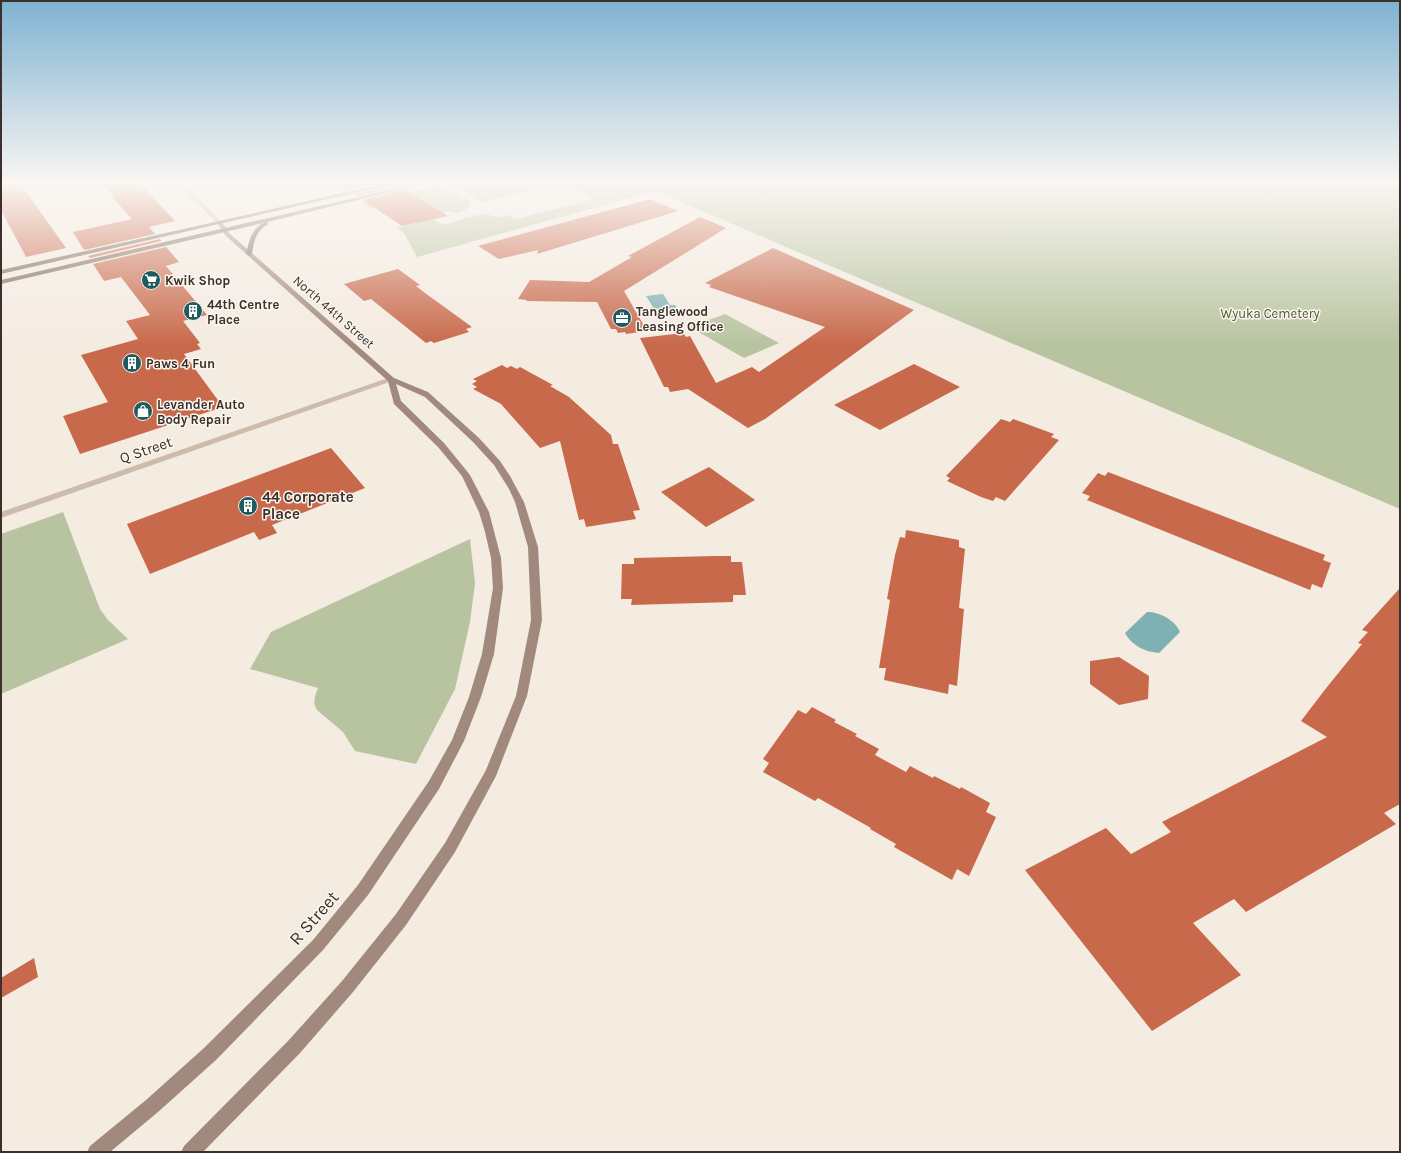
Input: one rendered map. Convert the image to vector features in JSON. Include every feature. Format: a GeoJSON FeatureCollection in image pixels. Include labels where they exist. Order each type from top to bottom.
{"type":"FeatureCollection","features":[{"type":"Feature","properties":{"kind":"main road"},"geometry":{"type":"LineString","coordinates":[[1,272],[158,237]]}},
{"type":"Feature","properties":{"kind":"main road"},"geometry":{"type":"LineString","coordinates":[[1,282],[196,237]]}},
{"type":"Feature","properties":{"kind":"main road","name":"North 44th Street"},"geometry":{"type":"LineString","coordinates":[[190,1152],[298,1044],[332,1006],[424,890],[459,833],[503,746],[527,675],[536,623],[536,563],[523,509],[514,487],[501,467],[485,448],[424,392],[391,380],[249,254],[232,237]]}},
{"type":"Feature","properties":{"kind":"main road"},"geometry":{"type":"LineString","coordinates":[[249,254],[253,237]]}},
{"type":"Feature","properties":{"kind":"main road","name":"R Street"},"geometry":{"type":"LineString","coordinates":[[96,1152],[152,1106],[210,1054],[318,945],[363,890],[434,785],[458,741],[475,697],[488,654],[498,588],[496,558],[484,512],[466,476],[454,460],[441,445],[396,402],[391,380]]}},
{"type":"Feature","properties":{"kind":"street","name":"Q Street"},"geometry":{"type":"LineString","coordinates":[[1,515],[391,380]]}},
{"type":"Feature","properties":{"kind":"green space","name":"Wyuka Cemetery"},"geometry":{"type":"Polygon","coordinates":[[[406,237],[490,237],[417,257],[406,237]]]}},
{"type":"Feature","properties":{"kind":"green space","name":"Wyuka Cemetery"},"geometry":{"type":"Polygon","coordinates":[[[762,237],[1400,237],[1400,509],[762,237]]]}},
{"type":"Feature","properties":{"kind":"green space"},"geometry":{"type":"Polygon","coordinates":[[[725,314],[779,343],[744,358],[690,327],[725,314]]]}},
{"type":"Feature","properties":{"kind":"green space"},"geometry":{"type":"Polygon","coordinates":[[[63,512],[100,609],[108,620],[128,639],[1,694],[1,534],[63,512]]]}},
{"type":"Feature","properties":{"kind":"green space"},"geometry":{"type":"Polygon","coordinates":[[[470,539],[475,583],[470,622],[455,689],[416,764],[355,751],[343,732],[315,707],[314,702],[318,688],[250,669],[271,632],[470,539]]]}},
{"type":"Feature","properties":{"kind":"water"},"geometry":{"type":"Polygon","coordinates":[[[663,294],[670,305],[675,305],[677,308],[651,312],[649,308],[653,307],[646,296],[663,294]]]}},
{"type":"Feature","properties":{"kind":"water"},"geometry":{"type":"Polygon","coordinates":[[[1147,612],[1157,613],[1171,620],[1180,632],[1159,653],[1139,647],[1131,641],[1125,633],[1147,612]]]}},
{"type":"Feature","properties":{"kind":"building"},"geometry":{"type":"Polygon","coordinates":[[[15,237],[58,237],[66,248],[26,257],[15,237]]]}},
{"type":"Feature","properties":{"kind":"building"},"geometry":{"type":"Polygon","coordinates":[[[76,237],[143,237],[84,250],[76,237]]]}},
{"type":"Feature","properties":{"kind":"building"},"geometry":{"type":"Polygon","coordinates":[[[512,237],[593,237],[537,254],[538,250],[499,259],[478,246],[512,237]]]}},
{"type":"Feature","properties":{"kind":"building"},"geometry":{"type":"Polygon","coordinates":[[[663,237],[712,237],[624,291],[647,331],[626,334],[625,332],[618,333],[616,329],[611,329],[597,302],[526,301],[527,300],[518,299],[530,280],[589,282],[632,257],[628,256],[663,237]]]}},
{"type":"Feature","properties":{"kind":"building"},"geometry":{"type":"Polygon","coordinates":[[[160,239],[161,241],[90,258],[88,256],[160,239]]]}},
{"type":"Feature","properties":{"kind":"building"},"geometry":{"type":"Polygon","coordinates":[[[166,247],[179,262],[166,266],[207,315],[183,321],[200,343],[197,344],[201,349],[184,354],[223,407],[80,454],[63,416],[108,402],[81,355],[138,339],[126,321],[150,315],[121,277],[104,281],[93,264],[166,247]]]}},
{"type":"Feature","properties":{"kind":"building"},"geometry":{"type":"Polygon","coordinates":[[[773,248],[914,310],[765,419],[748,428],[688,389],[670,392],[668,387],[664,387],[640,338],[683,333],[686,337],[690,336],[716,383],[752,367],[759,372],[825,327],[709,287],[711,285],[705,283],[773,248]]]}},
{"type":"Feature","properties":{"kind":"building"},"geometry":{"type":"Polygon","coordinates":[[[398,269],[420,285],[416,286],[472,327],[466,329],[469,332],[434,343],[431,341],[426,343],[371,299],[364,301],[344,284],[398,269]]]}},
{"type":"Feature","properties":{"kind":"building"},"geometry":{"type":"Polygon","coordinates":[[[914,364],[960,387],[880,430],[834,405],[914,364]]]}},
{"type":"Feature","properties":{"kind":"building"},"geometry":{"type":"Polygon","coordinates":[[[502,365],[507,368],[511,366],[517,369],[520,367],[553,385],[550,386],[569,397],[611,435],[613,444],[618,444],[640,510],[633,511],[636,519],[586,527],[584,519],[579,520],[560,441],[540,448],[501,404],[473,389],[477,387],[472,384],[477,381],[473,379],[502,365]]]}},
{"type":"Feature","properties":{"kind":"building"},"geometry":{"type":"Polygon","coordinates":[[[1001,419],[1010,422],[1013,419],[1054,434],[1051,437],[1059,440],[1005,501],[996,497],[993,501],[947,481],[950,478],[946,476],[1001,419]]]}},
{"type":"Feature","properties":{"kind":"building","name":"44 Corporate Place"},"geometry":{"type":"Polygon","coordinates":[[[331,448],[365,488],[272,525],[277,533],[259,540],[254,532],[150,574],[127,524],[331,448]]]}},
{"type":"Feature","properties":{"kind":"building"},"geometry":{"type":"Polygon","coordinates":[[[709,467],[755,500],[706,527],[661,492],[709,467]]]}},
{"type":"Feature","properties":{"kind":"building"},"geometry":{"type":"Polygon","coordinates":[[[1108,472],[1325,555],[1323,560],[1331,563],[1322,588],[1312,584],[1310,590],[1087,500],[1090,496],[1082,493],[1098,473],[1105,476],[1108,472]]]}},
{"type":"Feature","properties":{"kind":"building"},"geometry":{"type":"Polygon","coordinates":[[[906,530],[959,540],[959,547],[965,549],[959,608],[964,609],[957,686],[949,684],[948,694],[884,680],[886,668],[879,668],[890,600],[887,599],[895,555],[900,537],[905,538],[906,530]]]}},
{"type":"Feature","properties":{"kind":"building"},"geometry":{"type":"Polygon","coordinates":[[[731,556],[731,562],[742,562],[746,595],[733,595],[733,602],[631,605],[632,599],[621,599],[622,564],[634,564],[634,558],[731,556]]]}},
{"type":"Feature","properties":{"kind":"building"},"geometry":{"type":"Polygon","coordinates":[[[1400,588],[1400,804],[1384,813],[1396,824],[1246,912],[1234,899],[1193,923],[1241,975],[1152,1031],[1025,870],[1106,828],[1131,854],[1171,832],[1162,822],[1327,737],[1301,721],[1362,644],[1358,643],[1368,632],[1362,630],[1400,588]]]}},
{"type":"Feature","properties":{"kind":"building"},"geometry":{"type":"Polygon","coordinates":[[[1119,657],[1149,676],[1148,699],[1119,705],[1090,684],[1090,661],[1119,657]]]}},
{"type":"Feature","properties":{"kind":"building"},"geometry":{"type":"Polygon","coordinates":[[[812,707],[836,720],[834,722],[857,734],[855,736],[879,749],[875,755],[906,772],[910,766],[933,778],[934,776],[960,789],[961,787],[990,803],[986,812],[996,817],[969,876],[957,869],[952,880],[894,847],[896,844],[870,829],[871,828],[818,798],[815,801],[763,772],[769,763],[763,759],[798,710],[806,714],[812,707]]]}},
{"type":"Feature","properties":{"kind":"building"},"geometry":{"type":"Polygon","coordinates":[[[34,958],[38,977],[1,998],[1,978],[34,958]]]}},
{"type":"Feature","properties":{"kind":"place","name":"Kwik Shop"},"geometry":{"type":"Point","coordinates":[151,280]}},
{"type":"Feature","properties":{"kind":"place","name":"44th Centre Place"},"geometry":{"type":"Point","coordinates":[193,311]}},
{"type":"Feature","properties":{"kind":"place","name":"Tanglewood Leasing Office"},"geometry":{"type":"Point","coordinates":[622,318]}},
{"type":"Feature","properties":{"kind":"place","name":"Paws 4 Fun"},"geometry":{"type":"Point","coordinates":[132,363]}},
{"type":"Feature","properties":{"kind":"place","name":"Levander Auto Body Repair"},"geometry":{"type":"Point","coordinates":[143,411]}},
{"type":"Feature","properties":{"kind":"place","name":"44 Corporate Place"},"geometry":{"type":"Point","coordinates":[248,506]}}]}
